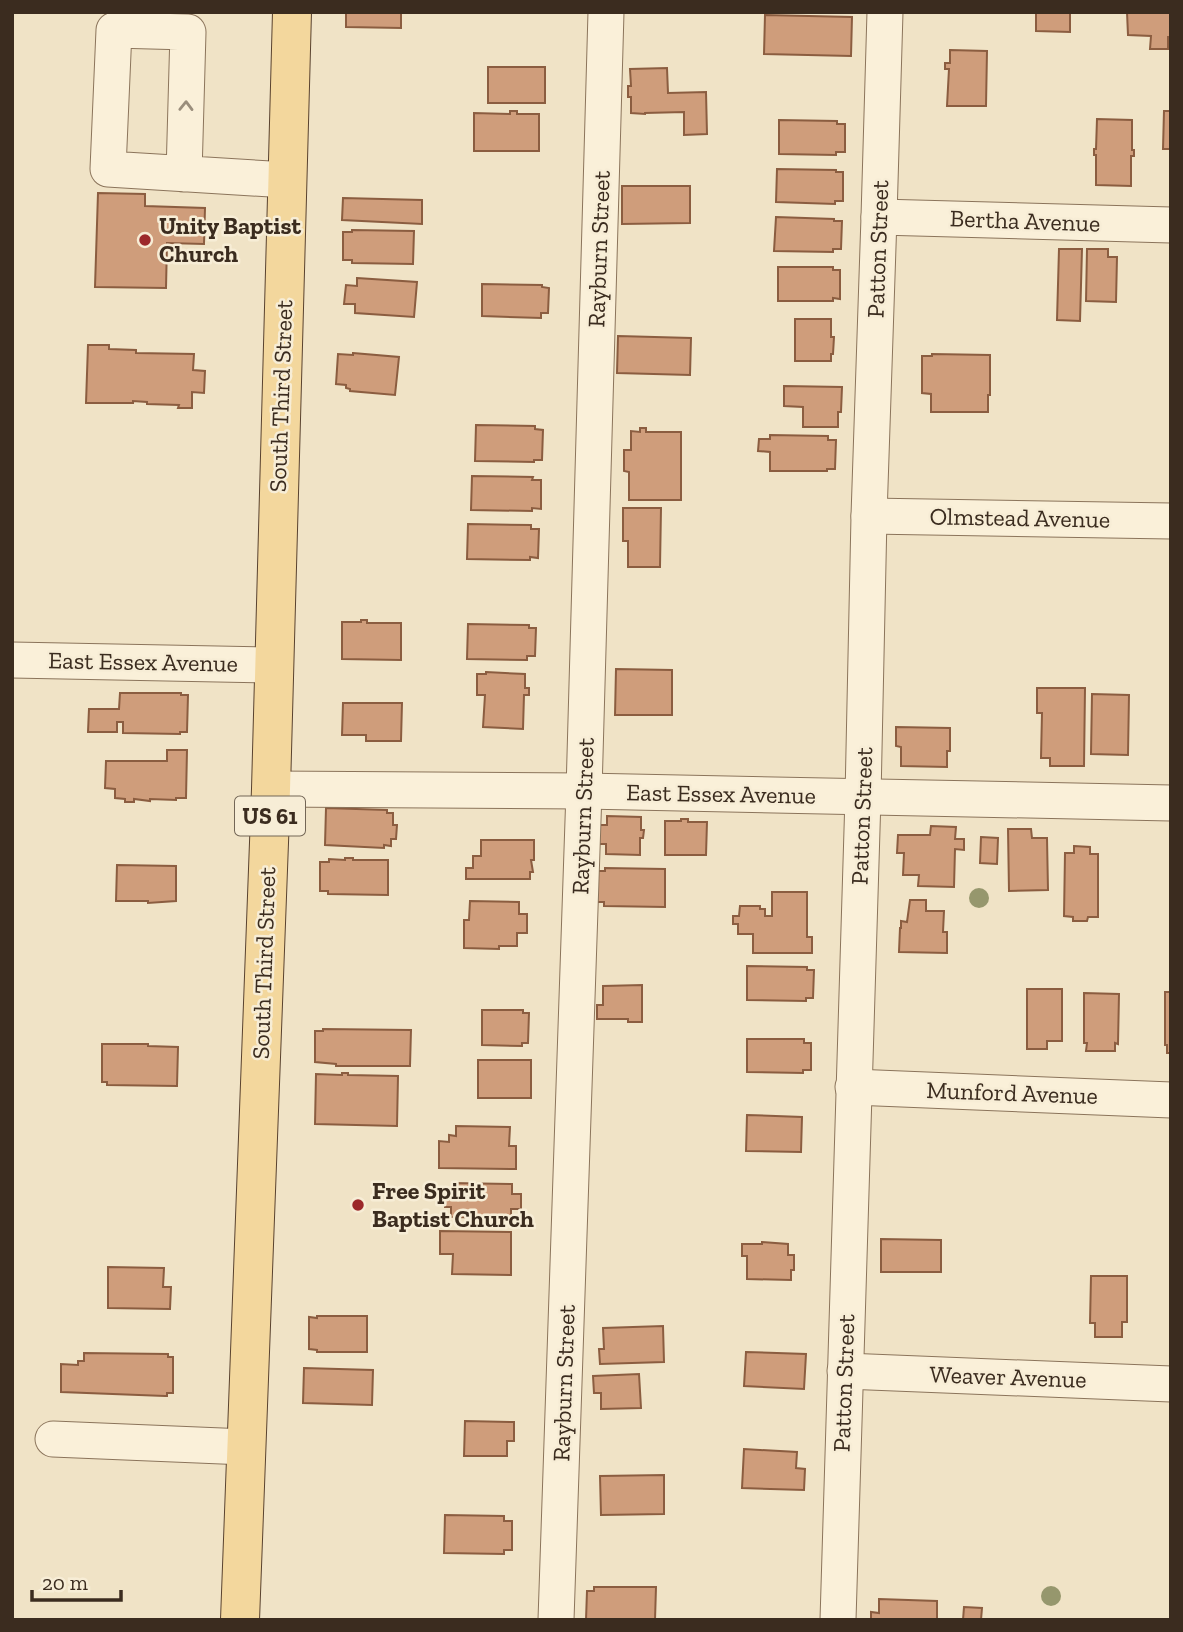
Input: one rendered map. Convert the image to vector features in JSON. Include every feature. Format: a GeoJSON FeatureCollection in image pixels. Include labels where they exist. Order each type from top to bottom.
{"type":"FeatureCollection","features":[{"type":"Feature","properties":{"kind":"main road","name":"South Third Street"},"geometry":{"type":"LineString","coordinates":[[240,1620],[271,789],[292,12]]}},
{"type":"Feature","properties":{"kind":"street","name":"Rayburn Street"},"geometry":{"type":"LineString","coordinates":[[556,1620],[584,791],[606,12]]}},
{"type":"Feature","properties":{"kind":"street","name":"Patton Street"},"geometry":{"type":"LineString","coordinates":[[838,1620],[884,12]]}},
{"type":"Feature","properties":{"kind":"street"},"geometry":{"type":"LineString","coordinates":[[184,174],[188,32],[114,30],[108,169],[184,174],[287,180]]}},
{"type":"Feature","properties":{"kind":"street","name":"Bertha Avenue"},"geometry":{"type":"LineString","coordinates":[[879,217],[1171,225]]}},
{"type":"Feature","properties":{"kind":"street","name":"Olmstead Avenue"},"geometry":{"type":"LineString","coordinates":[[869,516],[1171,521]]}},
{"type":"Feature","properties":{"kind":"street","name":"East Essex Avenue"},"geometry":{"type":"LineString","coordinates":[[12,660],[273,664]]}},
{"type":"Feature","properties":{"kind":"street","name":"East Essex Avenue"},"geometry":{"type":"LineString","coordinates":[[271,789],[584,791],[1171,803]]}},
{"type":"Feature","properties":{"kind":"street","name":"Munford Avenue"},"geometry":{"type":"LineString","coordinates":[[853,1087],[1171,1100]]}},
{"type":"Feature","properties":{"kind":"street","name":"Weaver Avenue"},"geometry":{"type":"LineString","coordinates":[[845,1371],[1171,1384]]}},
{"type":"Feature","properties":{"kind":"street"},"geometry":{"type":"LineString","coordinates":[[53,1439],[246,1447]]}},
{"type":"Feature","properties":{"kind":"building"},"geometry":{"type":"Polygon","coordinates":[[[346,12],[401,12],[401,28],[346,27],[346,12]]]}},
{"type":"Feature","properties":{"kind":"building"},"geometry":{"type":"Polygon","coordinates":[[[1036,12],[1070,12],[1070,32],[1036,31],[1036,12]]]}},
{"type":"Feature","properties":{"kind":"building"},"geometry":{"type":"Polygon","coordinates":[[[1127,12],[1171,12],[1168,49],[1150,49],[1151,36],[1128,35],[1127,12]]]}},
{"type":"Feature","properties":{"kind":"building"},"geometry":{"type":"Polygon","coordinates":[[[765,15],[852,17],[851,56],[764,54],[765,15]]]}},
{"type":"Feature","properties":{"kind":"building"},"geometry":{"type":"Polygon","coordinates":[[[950,50],[987,51],[986,106],[947,106],[949,69],[945,69],[945,63],[950,63],[950,50]]]}},
{"type":"Feature","properties":{"kind":"building"},"geometry":{"type":"Polygon","coordinates":[[[488,67],[545,67],[545,103],[488,103],[488,67]]]}},
{"type":"Feature","properties":{"kind":"building"},"geometry":{"type":"Polygon","coordinates":[[[667,68],[668,93],[706,92],[707,134],[684,135],[684,112],[631,113],[631,97],[628,97],[628,86],[631,86],[630,69],[667,68]]]}},
{"type":"Feature","properties":{"kind":"building"},"geometry":{"type":"Polygon","coordinates":[[[510,111],[517,111],[517,114],[539,114],[539,151],[474,151],[474,113],[510,114],[510,111]]]}},
{"type":"Feature","properties":{"kind":"building"},"geometry":{"type":"Polygon","coordinates":[[[1164,111],[1171,111],[1171,149],[1163,149],[1164,111]]]}},
{"type":"Feature","properties":{"kind":"building"},"geometry":{"type":"Polygon","coordinates":[[[1097,119],[1132,120],[1134,156],[1131,156],[1131,186],[1096,185],[1094,149],[1097,119]]]}},
{"type":"Feature","properties":{"kind":"building"},"geometry":{"type":"Polygon","coordinates":[[[779,120],[837,121],[837,124],[845,124],[845,152],[836,152],[836,155],[779,154],[779,120]]]}},
{"type":"Feature","properties":{"kind":"building"},"geometry":{"type":"Polygon","coordinates":[[[777,169],[843,172],[843,201],[835,201],[835,204],[776,202],[777,169]]]}},
{"type":"Feature","properties":{"kind":"building"},"geometry":{"type":"Polygon","coordinates":[[[622,186],[690,186],[690,223],[622,224],[622,186]]]}},
{"type":"Feature","properties":{"kind":"building"},"geometry":{"type":"Polygon","coordinates":[[[98,193],[145,194],[145,206],[205,208],[204,244],[167,243],[166,288],[95,287],[98,193]]]}},
{"type":"Feature","properties":{"kind":"building"},"geometry":{"type":"Polygon","coordinates":[[[343,198],[422,200],[422,224],[342,220],[343,198]]]}},
{"type":"Feature","properties":{"kind":"building"},"geometry":{"type":"Polygon","coordinates":[[[776,217],[842,221],[841,249],[833,249],[833,252],[774,251],[776,217]]]}},
{"type":"Feature","properties":{"kind":"building"},"geometry":{"type":"Polygon","coordinates":[[[414,231],[413,264],[352,263],[352,260],[343,260],[343,232],[414,231]]]}},
{"type":"Feature","properties":{"kind":"building"},"geometry":{"type":"Polygon","coordinates":[[[1059,249],[1082,249],[1080,321],[1057,320],[1059,249]]]}},
{"type":"Feature","properties":{"kind":"building"},"geometry":{"type":"Polygon","coordinates":[[[1087,249],[1108,249],[1108,257],[1117,257],[1116,302],[1086,301],[1087,249]]]}},
{"type":"Feature","properties":{"kind":"building"},"geometry":{"type":"Polygon","coordinates":[[[778,267],[833,267],[833,270],[840,270],[840,299],[778,301],[778,267]]]}},
{"type":"Feature","properties":{"kind":"building"},"geometry":{"type":"Polygon","coordinates":[[[357,278],[417,282],[414,317],[355,313],[355,304],[344,304],[346,285],[357,286],[357,278]]]}},
{"type":"Feature","properties":{"kind":"building"},"geometry":{"type":"Polygon","coordinates":[[[482,284],[542,285],[549,288],[548,313],[541,313],[541,318],[482,316],[482,284]]]}},
{"type":"Feature","properties":{"kind":"building"},"geometry":{"type":"Polygon","coordinates":[[[795,319],[831,319],[831,337],[834,337],[831,361],[795,361],[795,319]]]}},
{"type":"Feature","properties":{"kind":"building"},"geometry":{"type":"Polygon","coordinates":[[[618,336],[691,338],[690,375],[617,373],[618,336]]]}},
{"type":"Feature","properties":{"kind":"building"},"geometry":{"type":"Polygon","coordinates":[[[88,345],[109,345],[109,349],[136,350],[136,353],[194,354],[193,370],[205,371],[204,393],[192,392],[192,408],[133,401],[86,403],[88,345]]]}},
{"type":"Feature","properties":{"kind":"building"},"geometry":{"type":"Polygon","coordinates":[[[338,354],[399,357],[395,395],[350,391],[346,385],[336,384],[338,354]]]}},
{"type":"Feature","properties":{"kind":"building"},"geometry":{"type":"Polygon","coordinates":[[[990,355],[988,412],[931,412],[931,394],[922,393],[922,356],[990,355]]]}},
{"type":"Feature","properties":{"kind":"building"},"geometry":{"type":"Polygon","coordinates":[[[784,386],[842,387],[838,427],[803,427],[803,407],[784,406],[784,386]]]}},
{"type":"Feature","properties":{"kind":"building"},"geometry":{"type":"Polygon","coordinates":[[[476,425],[535,426],[535,429],[543,430],[542,460],[475,461],[476,425]]]}},
{"type":"Feature","properties":{"kind":"building"},"geometry":{"type":"Polygon","coordinates":[[[640,428],[646,428],[646,432],[681,432],[681,500],[629,500],[629,472],[624,471],[624,450],[631,450],[631,431],[640,432],[640,428]]]}},
{"type":"Feature","properties":{"kind":"building"},"geometry":{"type":"Polygon","coordinates":[[[770,435],[828,436],[828,440],[836,440],[835,469],[770,471],[770,452],[758,451],[759,439],[770,439],[770,435]]]}},
{"type":"Feature","properties":{"kind":"building"},"geometry":{"type":"Polygon","coordinates":[[[472,476],[533,477],[532,480],[541,480],[541,509],[471,510],[472,476]]]}},
{"type":"Feature","properties":{"kind":"building"},"geometry":{"type":"Polygon","coordinates":[[[623,508],[661,508],[660,567],[628,567],[628,541],[623,541],[623,508]]]}},
{"type":"Feature","properties":{"kind":"building"},"geometry":{"type":"Polygon","coordinates":[[[468,524],[531,525],[531,529],[539,529],[538,558],[467,559],[468,524]]]}},
{"type":"Feature","properties":{"kind":"building"},"geometry":{"type":"Polygon","coordinates":[[[367,620],[367,623],[401,623],[401,660],[342,659],[342,622],[367,620]]]}},
{"type":"Feature","properties":{"kind":"building"},"geometry":{"type":"Polygon","coordinates":[[[468,624],[529,625],[529,628],[536,628],[535,656],[527,656],[527,660],[467,659],[468,624]]]}},
{"type":"Feature","properties":{"kind":"building"},"geometry":{"type":"Polygon","coordinates":[[[616,669],[672,670],[672,715],[615,715],[616,669]]]}},
{"type":"Feature","properties":{"kind":"building"},"geometry":{"type":"Polygon","coordinates":[[[477,674],[525,674],[525,688],[529,688],[529,695],[524,695],[523,729],[483,727],[485,695],[477,695],[477,674]]]}},
{"type":"Feature","properties":{"kind":"building"},"geometry":{"type":"Polygon","coordinates":[[[1037,688],[1085,688],[1084,766],[1050,766],[1050,758],[1041,758],[1042,713],[1037,713],[1037,688]]]}},
{"type":"Feature","properties":{"kind":"building"},"geometry":{"type":"Polygon","coordinates":[[[120,693],[188,695],[187,732],[123,733],[123,722],[117,722],[117,732],[88,732],[89,709],[119,709],[120,693]]]}},
{"type":"Feature","properties":{"kind":"building"},"geometry":{"type":"Polygon","coordinates":[[[1092,694],[1129,695],[1128,755],[1091,754],[1092,694]]]}},
{"type":"Feature","properties":{"kind":"building"},"geometry":{"type":"Polygon","coordinates":[[[343,703],[402,703],[401,741],[366,741],[366,735],[342,735],[343,703]]]}},
{"type":"Feature","properties":{"kind":"building"},"geometry":{"type":"Polygon","coordinates":[[[896,727],[950,728],[947,767],[901,766],[901,747],[896,746],[896,727]]]}},
{"type":"Feature","properties":{"kind":"building"},"geometry":{"type":"Polygon","coordinates":[[[167,750],[187,750],[186,798],[150,801],[134,799],[134,802],[125,802],[125,799],[115,798],[115,789],[105,788],[106,761],[167,761],[167,750]]]}},
{"type":"Feature","properties":{"kind":"building"},"geometry":{"type":"Polygon","coordinates":[[[326,808],[387,810],[387,813],[393,813],[393,825],[397,825],[396,839],[391,839],[391,846],[384,845],[384,848],[325,845],[326,808]]]}},
{"type":"Feature","properties":{"kind":"building"},"geometry":{"type":"Polygon","coordinates":[[[607,816],[641,817],[641,830],[644,830],[643,838],[640,838],[640,855],[606,854],[606,844],[599,844],[599,825],[607,825],[607,816]]]}},
{"type":"Feature","properties":{"kind":"building"},"geometry":{"type":"Polygon","coordinates":[[[688,819],[688,822],[707,822],[706,855],[665,855],[665,821],[688,819]]]}},
{"type":"Feature","properties":{"kind":"building"},"geometry":{"type":"Polygon","coordinates":[[[931,826],[956,827],[955,839],[964,839],[964,850],[955,849],[954,887],[918,886],[919,875],[903,875],[904,853],[897,853],[898,835],[930,835],[931,826]]]}},
{"type":"Feature","properties":{"kind":"building"},"geometry":{"type":"Polygon","coordinates":[[[1008,829],[1031,829],[1032,838],[1047,838],[1048,890],[1009,891],[1008,829]]]}},
{"type":"Feature","properties":{"kind":"building"},"geometry":{"type":"Polygon","coordinates":[[[981,837],[998,838],[997,864],[980,863],[981,837]]]}},
{"type":"Feature","properties":{"kind":"building"},"geometry":{"type":"Polygon","coordinates":[[[481,840],[534,840],[534,860],[531,860],[533,872],[530,872],[530,879],[466,879],[466,868],[473,868],[473,856],[481,856],[481,840]]]}},
{"type":"Feature","properties":{"kind":"building"},"geometry":{"type":"Polygon","coordinates":[[[1074,846],[1090,847],[1090,854],[1098,854],[1098,917],[1088,917],[1087,921],[1073,921],[1073,917],[1064,916],[1065,853],[1074,853],[1074,846]]]}},
{"type":"Feature","properties":{"kind":"building"},"geometry":{"type":"Polygon","coordinates":[[[345,858],[388,860],[388,895],[328,894],[328,891],[320,891],[320,862],[345,858]]]}},
{"type":"Feature","properties":{"kind":"building"},"geometry":{"type":"Polygon","coordinates":[[[117,865],[176,866],[176,901],[116,901],[117,865]]]}},
{"type":"Feature","properties":{"kind":"building"},"geometry":{"type":"Polygon","coordinates":[[[605,868],[665,869],[665,907],[604,906],[604,902],[597,902],[598,871],[605,871],[605,868]]]}},
{"type":"Feature","properties":{"kind":"building"},"geometry":{"type":"Polygon","coordinates":[[[772,892],[807,892],[807,937],[812,937],[812,953],[753,953],[753,934],[738,934],[738,924],[733,924],[733,916],[739,916],[740,906],[760,906],[760,909],[765,909],[765,916],[772,916],[772,892]]]}},
{"type":"Feature","properties":{"kind":"building"},"geometry":{"type":"Polygon","coordinates":[[[910,900],[926,900],[926,911],[944,911],[943,932],[947,932],[947,953],[899,952],[901,921],[907,922],[910,900]]]}},
{"type":"Feature","properties":{"kind":"building"},"geometry":{"type":"Polygon","coordinates":[[[470,901],[519,902],[519,914],[527,914],[527,933],[517,933],[517,946],[499,946],[499,949],[464,948],[464,920],[469,920],[470,901]]]}},
{"type":"Feature","properties":{"kind":"building"},"geometry":{"type":"Polygon","coordinates":[[[747,966],[807,967],[807,970],[814,970],[813,998],[806,998],[806,1001],[747,1000],[747,966]]]}},
{"type":"Feature","properties":{"kind":"building"},"geometry":{"type":"Polygon","coordinates":[[[642,985],[642,1022],[597,1019],[597,1005],[603,1005],[603,986],[642,985]]]}},
{"type":"Feature","properties":{"kind":"building"},"geometry":{"type":"Polygon","coordinates":[[[1027,989],[1062,989],[1062,1041],[1047,1041],[1047,1049],[1027,1049],[1027,989]]]}},
{"type":"Feature","properties":{"kind":"building"},"geometry":{"type":"Polygon","coordinates":[[[1165,992],[1171,992],[1171,1053],[1167,1053],[1165,1045],[1165,992]]]}},
{"type":"Feature","properties":{"kind":"building"},"geometry":{"type":"Polygon","coordinates":[[[1084,993],[1119,994],[1118,1044],[1115,1043],[1115,1051],[1086,1051],[1084,993]]]}},
{"type":"Feature","properties":{"kind":"building"},"geometry":{"type":"Polygon","coordinates":[[[482,1010],[523,1010],[523,1013],[529,1013],[528,1043],[522,1043],[522,1046],[482,1045],[482,1010]]]}},
{"type":"Feature","properties":{"kind":"building"},"geometry":{"type":"Polygon","coordinates":[[[411,1030],[410,1066],[336,1066],[315,1062],[315,1031],[411,1030]]]}},
{"type":"Feature","properties":{"kind":"building"},"geometry":{"type":"Polygon","coordinates":[[[747,1039],[804,1039],[804,1043],[811,1043],[811,1070],[803,1070],[803,1073],[747,1072],[747,1039]]]}},
{"type":"Feature","properties":{"kind":"building"},"geometry":{"type":"Polygon","coordinates":[[[102,1044],[178,1047],[177,1086],[107,1085],[107,1082],[102,1082],[102,1044]]]}},
{"type":"Feature","properties":{"kind":"building"},"geometry":{"type":"Polygon","coordinates":[[[478,1060],[531,1060],[531,1098],[478,1098],[478,1060]]]}},
{"type":"Feature","properties":{"kind":"building"},"geometry":{"type":"Polygon","coordinates":[[[316,1074],[398,1076],[397,1126],[315,1124],[316,1074]]]}},
{"type":"Feature","properties":{"kind":"building"},"geometry":{"type":"Polygon","coordinates":[[[747,1115],[802,1117],[801,1152],[746,1151],[747,1115]]]}},
{"type":"Feature","properties":{"kind":"building"},"geometry":{"type":"Polygon","coordinates":[[[456,1126],[510,1127],[509,1146],[516,1146],[516,1169],[439,1168],[439,1141],[449,1142],[449,1135],[456,1136],[456,1126]]]}},
{"type":"Feature","properties":{"kind":"building"},"geometry":{"type":"Polygon","coordinates":[[[452,1183],[512,1184],[512,1194],[521,1194],[521,1209],[511,1209],[511,1218],[451,1217],[451,1207],[445,1207],[445,1194],[452,1194],[452,1183]]]}},
{"type":"Feature","properties":{"kind":"building"},"geometry":{"type":"Polygon","coordinates":[[[440,1231],[511,1232],[511,1275],[452,1274],[453,1254],[440,1254],[440,1231]]]}},
{"type":"Feature","properties":{"kind":"building"},"geometry":{"type":"Polygon","coordinates":[[[881,1239],[941,1240],[941,1272],[881,1272],[881,1239]]]}},
{"type":"Feature","properties":{"kind":"building"},"geometry":{"type":"Polygon","coordinates":[[[742,1244],[788,1244],[788,1255],[794,1255],[791,1280],[747,1279],[747,1256],[742,1256],[742,1244]]]}},
{"type":"Feature","properties":{"kind":"building"},"geometry":{"type":"Polygon","coordinates":[[[108,1267],[164,1268],[163,1287],[171,1287],[170,1309],[108,1308],[108,1267]]]}},
{"type":"Feature","properties":{"kind":"building"},"geometry":{"type":"Polygon","coordinates":[[[1091,1276],[1127,1276],[1127,1322],[1122,1322],[1122,1337],[1095,1337],[1095,1323],[1090,1323],[1091,1276]]]}},
{"type":"Feature","properties":{"kind":"building"},"geometry":{"type":"Polygon","coordinates":[[[367,1316],[367,1352],[317,1352],[309,1349],[309,1317],[367,1316]]]}},
{"type":"Feature","properties":{"kind":"building"},"geometry":{"type":"Polygon","coordinates":[[[663,1326],[664,1362],[600,1364],[599,1349],[604,1349],[603,1328],[663,1326]]]}},
{"type":"Feature","properties":{"kind":"building"},"geometry":{"type":"Polygon","coordinates":[[[746,1352],[806,1354],[804,1389],[744,1386],[746,1352]]]}},
{"type":"Feature","properties":{"kind":"building"},"geometry":{"type":"Polygon","coordinates":[[[84,1353],[168,1354],[168,1357],[173,1357],[173,1393],[167,1393],[165,1396],[61,1392],[61,1364],[78,1365],[78,1361],[84,1361],[84,1353]]]}},
{"type":"Feature","properties":{"kind":"building"},"geometry":{"type":"Polygon","coordinates":[[[304,1368],[373,1370],[372,1405],[303,1403],[304,1368]]]}},
{"type":"Feature","properties":{"kind":"building"},"geometry":{"type":"Polygon","coordinates":[[[639,1374],[641,1408],[601,1409],[601,1393],[594,1393],[593,1376],[639,1374]]]}},
{"type":"Feature","properties":{"kind":"building"},"geometry":{"type":"Polygon","coordinates":[[[465,1421],[514,1422],[514,1441],[507,1441],[507,1456],[464,1456],[465,1421]]]}},
{"type":"Feature","properties":{"kind":"building"},"geometry":{"type":"Polygon","coordinates":[[[744,1449],[797,1452],[796,1468],[805,1469],[804,1490],[742,1488],[744,1449]]]}},
{"type":"Feature","properties":{"kind":"building"},"geometry":{"type":"Polygon","coordinates":[[[664,1475],[664,1514],[601,1515],[600,1476],[664,1475]]]}},
{"type":"Feature","properties":{"kind":"building"},"geometry":{"type":"Polygon","coordinates":[[[445,1515],[504,1516],[504,1521],[512,1521],[512,1550],[504,1550],[504,1554],[444,1553],[445,1515]]]}},
{"type":"Feature","properties":{"kind":"building"},"geometry":{"type":"Polygon","coordinates":[[[594,1587],[656,1587],[655,1620],[586,1620],[587,1591],[594,1591],[594,1587]]]}},
{"type":"Feature","properties":{"kind":"building"},"geometry":{"type":"Polygon","coordinates":[[[879,1599],[937,1601],[937,1620],[871,1620],[871,1612],[879,1613],[879,1599]]]}},
{"type":"Feature","properties":{"kind":"building"},"geometry":{"type":"Polygon","coordinates":[[[964,1607],[982,1608],[981,1620],[963,1620],[964,1607]]]}},
{"type":"Feature","properties":{"kind":"place","name":"Unity Baptist Church"},"geometry":{"type":"Point","coordinates":[145,240]}},
{"type":"Feature","properties":{"kind":"place","name":"Free Spirit Baptist Church"},"geometry":{"type":"Point","coordinates":[358,1205]}}]}
